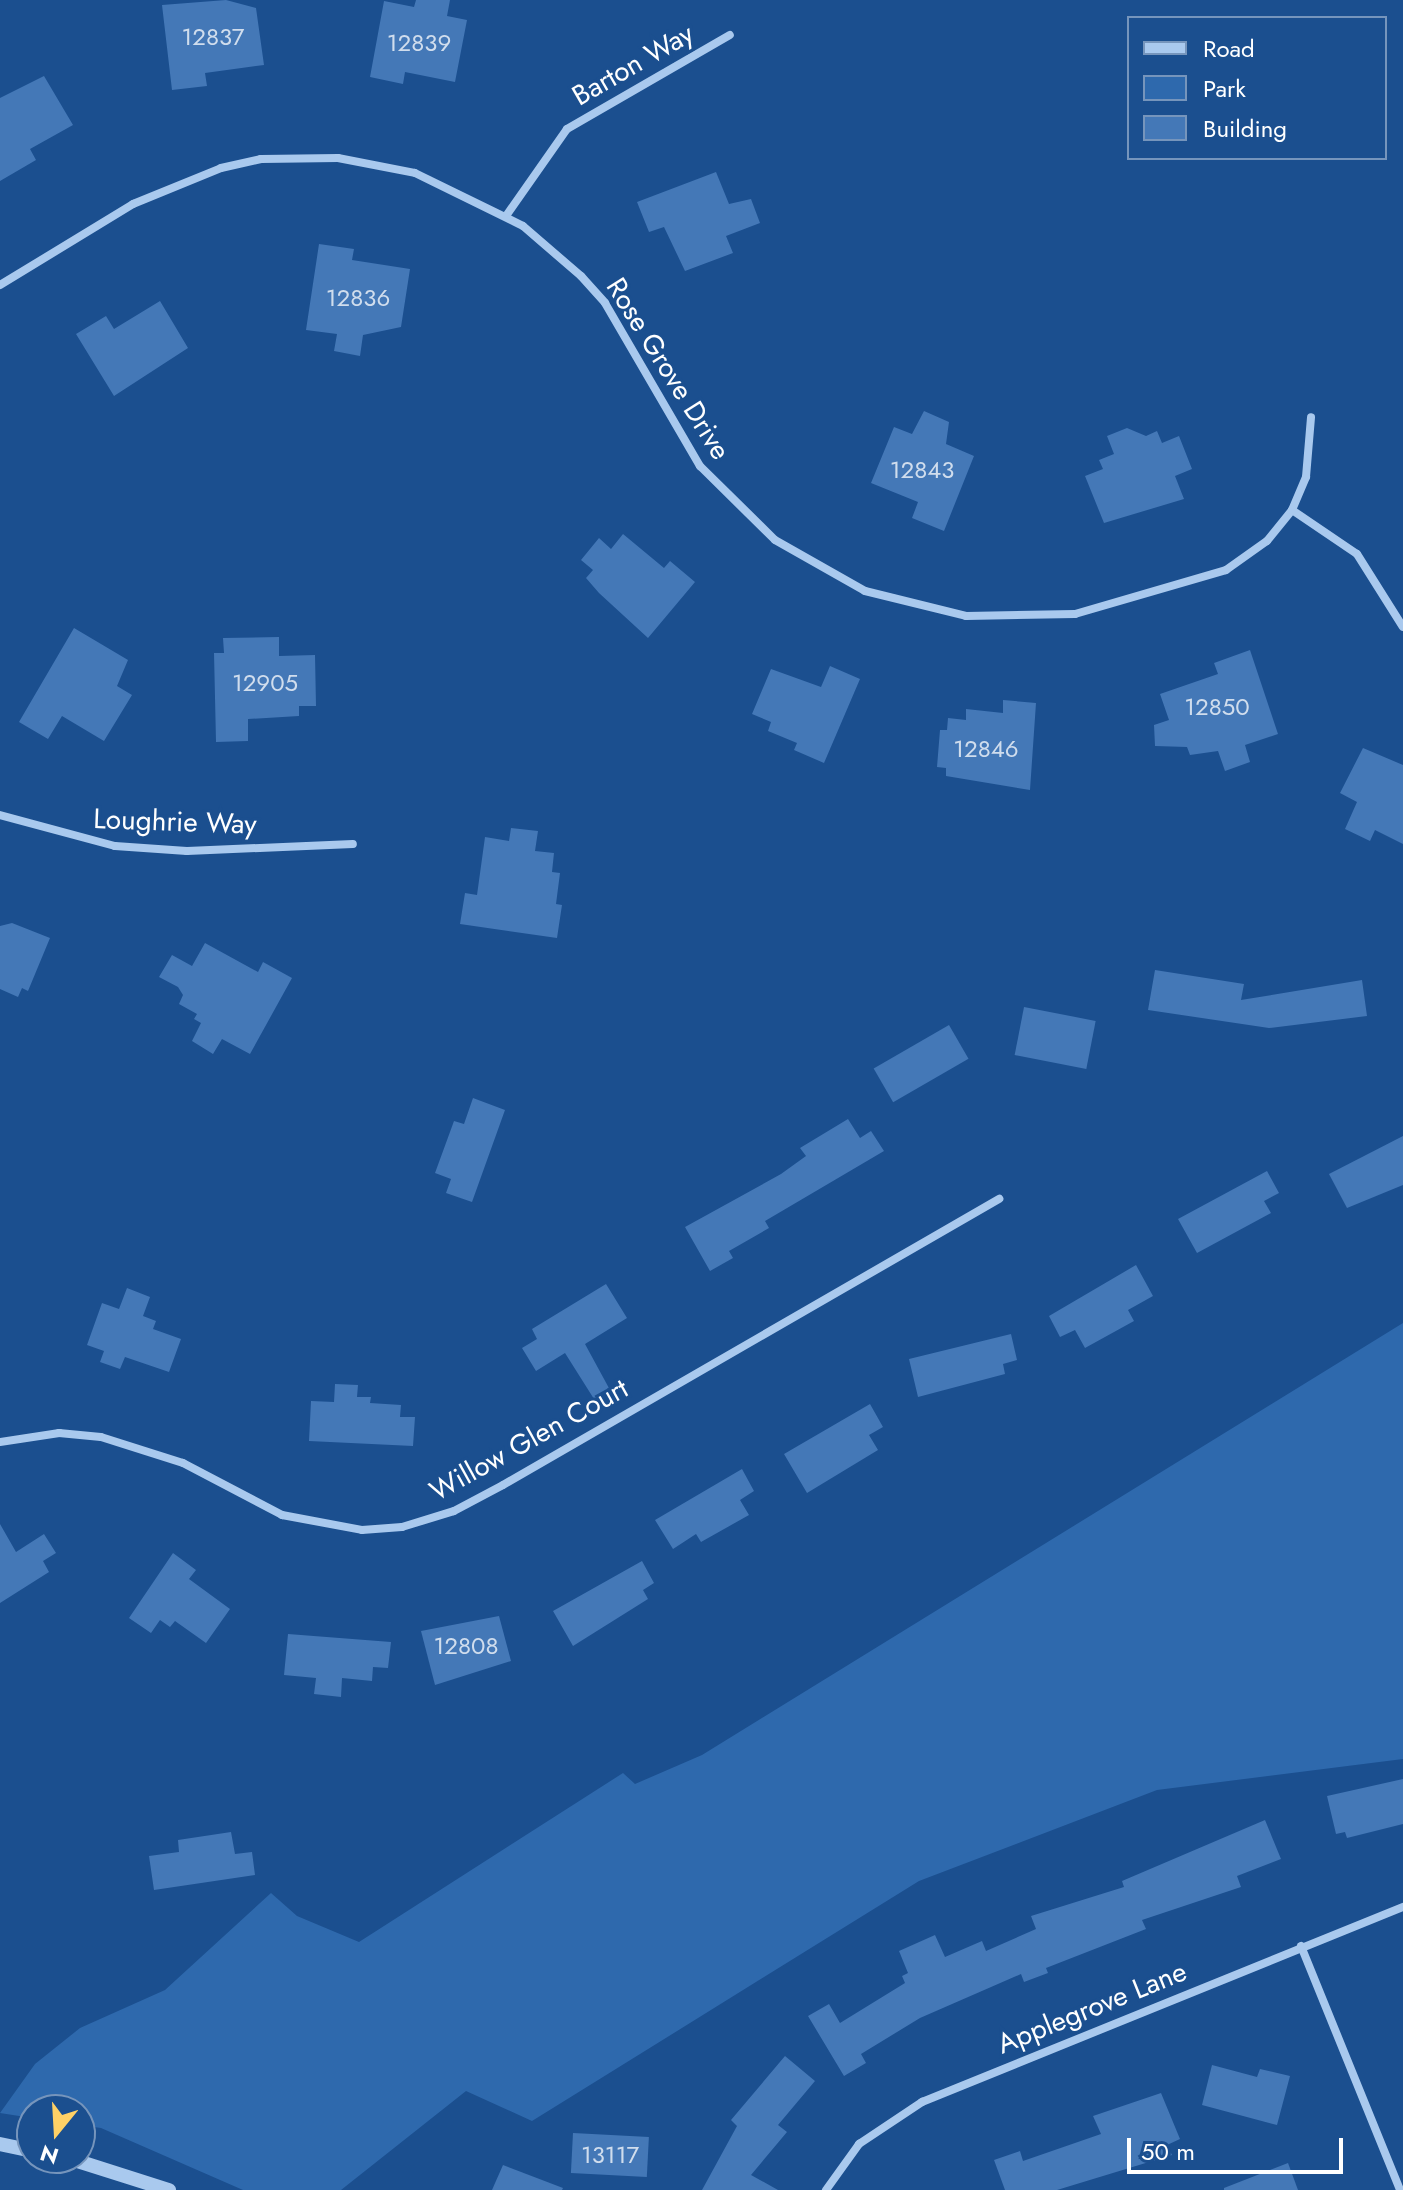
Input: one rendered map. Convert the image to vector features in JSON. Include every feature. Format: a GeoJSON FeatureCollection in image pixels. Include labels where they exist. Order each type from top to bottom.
{"type":"FeatureCollection","features":[{"type":"Feature","properties":{"kind":"street","name":"Barton Way"},"geometry":{"type":"LineString","coordinates":[[506,216],[567,129],[730,35]]}},
{"type":"Feature","properties":{"kind":"street","name":"Rose Grove Drive"},"geometry":{"type":"LineString","coordinates":[[0,285],[177,182],[261,159],[375,163],[454,188],[506,216],[552,249],[605,303],[678,434],[722,492],[775,540],[865,591],[934,612],[1004,619],[1075,614],[1226,570],[1267,541],[1292,510],[1306,477],[1311,417]]}},
{"type":"Feature","properties":{"kind":"street"},"geometry":{"type":"LineString","coordinates":[[1292,510],[1357,554],[1403,627]]}},
{"type":"Feature","properties":{"kind":"street","name":"Loughrie Way"},"geometry":{"type":"LineString","coordinates":[[0,815],[115,846],[187,851],[353,844]]}},
{"type":"Feature","properties":{"kind":"street","name":"Willow Glen Court"},"geometry":{"type":"LineString","coordinates":[[0,1442],[59,1433],[101,1437],[183,1463],[282,1515],[362,1530],[402,1527],[454,1511],[503,1485],[999,1199]]}},
{"type":"Feature","properties":{"kind":"street","name":"Applegrove Lane"},"geometry":{"type":"LineString","coordinates":[[826,2190],[859,2144],[922,2102],[1403,1907]]}},
{"type":"Feature","properties":{"kind":"street"},"geometry":{"type":"LineString","coordinates":[[1301,1946],[1400,2190]]}},
{"type":"Feature","properties":{"kind":"street"},"geometry":{"type":"LineString","coordinates":[[96,2167],[169,2190]]}},
{"type":"Feature","properties":{"kind":"green space"},"geometry":{"type":"Polygon","coordinates":[[[1403,1323],[1403,1759],[1157,1790],[919,1881],[532,2121],[466,2091],[341,2190],[243,2190],[96,2127],[96,2094],[16,2094],[16,2116],[0,2113],[35,2064],[80,2028],[165,1990],[271,1893],[297,1916],[359,1942],[623,1773],[635,1784],[702,1755],[1403,1323]]]}},
{"type":"Feature","properties":{"kind":"building"},"geometry":{"type":"Polygon","coordinates":[[[226,0],[256,8],[264,65],[205,73],[207,86],[172,90],[162,5],[226,0]]]}},
{"type":"Feature","properties":{"kind":"building"},"geometry":{"type":"Polygon","coordinates":[[[416,0],[450,0],[447,16],[467,20],[455,82],[405,72],[403,84],[370,77],[384,1],[414,7],[416,0]]]}},
{"type":"Feature","properties":{"kind":"building"},"geometry":{"type":"Polygon","coordinates":[[[44,76],[73,125],[30,149],[36,160],[0,181],[0,98],[44,76]]]}},
{"type":"Feature","properties":{"kind":"building"},"geometry":{"type":"Polygon","coordinates":[[[716,172],[729,204],[751,199],[760,223],[726,236],[733,253],[685,271],[664,227],[649,232],[637,202],[716,172]]]}},
{"type":"Feature","properties":{"kind":"building"},"geometry":{"type":"Polygon","coordinates":[[[319,244],[354,249],[352,260],[410,269],[401,327],[363,335],[360,356],[334,351],[337,334],[306,330],[319,244]]]}},
{"type":"Feature","properties":{"kind":"building"},"geometry":{"type":"Polygon","coordinates":[[[160,301],[188,348],[114,396],[76,334],[106,316],[114,329],[160,301]]]}},
{"type":"Feature","properties":{"kind":"building"},"geometry":{"type":"Polygon","coordinates":[[[924,411],[949,422],[946,444],[974,456],[944,531],[912,518],[918,502],[871,483],[894,427],[912,434],[924,411]]]}},
{"type":"Feature","properties":{"kind":"building"},"geometry":{"type":"Polygon","coordinates":[[[1127,428],[1146,436],[1157,431],[1162,443],[1179,436],[1192,469],[1175,476],[1184,499],[1104,523],[1085,476],[1103,469],[1099,460],[1114,454],[1107,436],[1127,428]]]}},
{"type":"Feature","properties":{"kind":"building"},"geometry":{"type":"Polygon","coordinates":[[[623,534],[664,568],[670,561],[695,582],[648,638],[586,578],[593,570],[581,560],[599,538],[611,549],[623,534]]]}},
{"type":"Feature","properties":{"kind":"building"},"geometry":{"type":"Polygon","coordinates":[[[74,628],[128,660],[117,686],[132,695],[104,741],[62,716],[48,739],[19,722],[74,628]]]}},
{"type":"Feature","properties":{"kind":"building"},"geometry":{"type":"Polygon","coordinates":[[[279,637],[279,656],[315,655],[316,706],[299,706],[299,716],[248,719],[248,741],[216,742],[214,653],[224,653],[223,638],[279,637]]]}},
{"type":"Feature","properties":{"kind":"building"},"geometry":{"type":"Polygon","coordinates":[[[1250,650],[1278,734],[1245,745],[1250,762],[1225,771],[1218,751],[1190,755],[1187,747],[1155,746],[1154,725],[1169,720],[1160,694],[1218,674],[1214,663],[1250,650]]]}},
{"type":"Feature","properties":{"kind":"building"},"geometry":{"type":"Polygon","coordinates":[[[830,666],[860,679],[824,763],[794,750],[797,743],[768,731],[771,722],[752,714],[771,669],[821,687],[830,666]]]}},
{"type":"Feature","properties":{"kind":"building"},"geometry":{"type":"Polygon","coordinates":[[[1003,700],[1036,703],[1030,790],[946,776],[946,768],[937,767],[940,730],[947,730],[948,718],[966,720],[966,709],[1003,713],[1003,700]]]}},
{"type":"Feature","properties":{"kind":"building"},"geometry":{"type":"Polygon","coordinates":[[[1363,748],[1403,765],[1403,844],[1375,830],[1370,841],[1345,829],[1357,802],[1340,793],[1363,748]]]}},
{"type":"Feature","properties":{"kind":"building"},"geometry":{"type":"Polygon","coordinates":[[[511,828],[538,831],[535,851],[554,853],[552,872],[560,873],[556,904],[562,905],[557,938],[460,924],[465,893],[477,895],[485,837],[509,841],[511,828]]]}},
{"type":"Feature","properties":{"kind":"building"},"geometry":{"type":"Polygon","coordinates":[[[12,923],[50,938],[28,991],[22,988],[18,997],[0,989],[0,926],[12,923]]]}},
{"type":"Feature","properties":{"kind":"building"},"geometry":{"type":"Polygon","coordinates":[[[205,943],[258,972],[263,962],[292,978],[250,1054],[222,1039],[213,1054],[192,1041],[201,1023],[194,1019],[197,1014],[179,1004],[183,995],[178,987],[159,977],[172,955],[192,966],[205,943]]]}},
{"type":"Feature","properties":{"kind":"building"},"geometry":{"type":"Polygon","coordinates":[[[1155,970],[1244,984],[1241,1000],[1362,980],[1367,1016],[1269,1028],[1148,1010],[1155,970]]]}},
{"type":"Feature","properties":{"kind":"building"},"geometry":{"type":"Polygon","coordinates":[[[1024,1007],[1096,1021],[1086,1069],[1015,1055],[1024,1007]]]}},
{"type":"Feature","properties":{"kind":"building"},"geometry":{"type":"Polygon","coordinates":[[[949,1025],[968,1059],[893,1102],[874,1068],[949,1025]]]}},
{"type":"Feature","properties":{"kind":"building"},"geometry":{"type":"Polygon","coordinates":[[[473,1098],[505,1110],[472,1202],[446,1193],[451,1179],[435,1173],[454,1121],[464,1124],[473,1098]]]}},
{"type":"Feature","properties":{"kind":"building"},"geometry":{"type":"Polygon","coordinates":[[[848,1119],[860,1138],[871,1131],[884,1151],[765,1221],[769,1228],[729,1251],[733,1258],[710,1271],[685,1227],[781,1174],[806,1156],[800,1148],[848,1119]]]}},
{"type":"Feature","properties":{"kind":"building"},"geometry":{"type":"Polygon","coordinates":[[[1403,1136],[1403,1185],[1347,1208],[1329,1174],[1403,1136]]]}},
{"type":"Feature","properties":{"kind":"building"},"geometry":{"type":"Polygon","coordinates":[[[1267,1171],[1279,1193],[1264,1201],[1271,1213],[1197,1253],[1178,1219],[1267,1171]]]}},
{"type":"Feature","properties":{"kind":"building"},"geometry":{"type":"Polygon","coordinates":[[[1136,1265],[1153,1296],[1128,1310],[1134,1321],[1085,1348],[1075,1330],[1060,1337],[1049,1316],[1136,1265]]]}},
{"type":"Feature","properties":{"kind":"building"},"geometry":{"type":"Polygon","coordinates":[[[606,1284],[627,1318],[585,1344],[610,1390],[594,1399],[565,1353],[536,1371],[522,1348],[537,1339],[532,1329],[606,1284]]]}},
{"type":"Feature","properties":{"kind":"building"},"geometry":{"type":"Polygon","coordinates":[[[127,1288],[150,1297],[143,1316],[156,1321],[153,1329],[181,1339],[169,1372],[125,1357],[120,1369],[100,1362],[104,1351],[87,1345],[102,1303],[119,1309],[127,1288]]]}},
{"type":"Feature","properties":{"kind":"building"},"geometry":{"type":"Polygon","coordinates":[[[1011,1334],[1017,1360],[1003,1364],[1005,1374],[918,1397],[909,1359],[1011,1334]]]}},
{"type":"Feature","properties":{"kind":"building"},"geometry":{"type":"Polygon","coordinates":[[[335,1384],[358,1385],[357,1397],[371,1397],[370,1403],[401,1405],[400,1417],[415,1417],[413,1446],[309,1441],[311,1401],[334,1402],[335,1384]]]}},
{"type":"Feature","properties":{"kind":"building"},"geometry":{"type":"Polygon","coordinates":[[[870,1404],[883,1427],[869,1435],[878,1450],[807,1493],[784,1454],[870,1404]]]}},
{"type":"Feature","properties":{"kind":"building"},"geometry":{"type":"Polygon","coordinates":[[[742,1469],[754,1491],[740,1500],[749,1515],[701,1542],[696,1534],[673,1549],[655,1520],[742,1469]]]}},
{"type":"Feature","properties":{"kind":"building"},"geometry":{"type":"Polygon","coordinates":[[[0,1524],[16,1552],[44,1534],[56,1553],[43,1561],[49,1572],[0,1603],[0,1524]]]}},
{"type":"Feature","properties":{"kind":"building"},"geometry":{"type":"Polygon","coordinates":[[[173,1553],[196,1570],[189,1579],[230,1609],[206,1643],[175,1621],[170,1627],[160,1620],[151,1633],[129,1618],[173,1553]]]}},
{"type":"Feature","properties":{"kind":"building"},"geometry":{"type":"Polygon","coordinates":[[[642,1561],[654,1583],[643,1590],[648,1599],[573,1646],[553,1611],[642,1561]]]}},
{"type":"Feature","properties":{"kind":"building"},"geometry":{"type":"Polygon","coordinates":[[[499,1616],[511,1661],[435,1685],[421,1631],[499,1616]]]}},
{"type":"Feature","properties":{"kind":"building"},"geometry":{"type":"Polygon","coordinates":[[[288,1634],[391,1642],[388,1668],[373,1667],[372,1681],[342,1678],[341,1697],[314,1694],[316,1678],[284,1675],[288,1634]]]}},
{"type":"Feature","properties":{"kind":"building"},"geometry":{"type":"Polygon","coordinates":[[[1403,1779],[1403,1824],[1347,1838],[1345,1832],[1336,1834],[1327,1796],[1403,1779]]]}},
{"type":"Feature","properties":{"kind":"building"},"geometry":{"type":"Polygon","coordinates":[[[1265,1820],[1281,1859],[1237,1876],[1241,1887],[1142,1920],[1146,1929],[1046,1968],[1048,1973],[1024,1982],[1021,1974],[920,2018],[861,2054],[866,2063],[844,2076],[808,2016],[829,2004],[840,2023],[905,1983],[902,1976],[908,1973],[899,1951],[935,1935],[945,1957],[982,1941],[986,1951],[1036,1929],[1031,1916],[1124,1887],[1122,1881],[1265,1820]]]}},
{"type":"Feature","properties":{"kind":"building"},"geometry":{"type":"Polygon","coordinates":[[[231,1832],[235,1854],[252,1852],[255,1875],[154,1890],[149,1856],[179,1852],[178,1840],[231,1832]]]}},
{"type":"Feature","properties":{"kind":"building"},"geometry":{"type":"Polygon","coordinates":[[[785,2056],[815,2081],[778,2125],[787,2132],[751,2175],[778,2190],[702,2190],[737,2126],[731,2120],[785,2056]]]}},
{"type":"Feature","properties":{"kind":"building"},"geometry":{"type":"Polygon","coordinates":[[[1212,2065],[1257,2077],[1260,2069],[1290,2076],[1277,2125],[1202,2105],[1212,2065]]]}},
{"type":"Feature","properties":{"kind":"building"},"geometry":{"type":"Polygon","coordinates":[[[1161,2093],[1180,2139],[1167,2145],[1172,2155],[1057,2190],[1005,2190],[994,2160],[1020,2151],[1023,2161],[1101,2134],[1093,2116],[1161,2093]]]}},
{"type":"Feature","properties":{"kind":"building"},"geometry":{"type":"Polygon","coordinates":[[[573,2133],[649,2137],[647,2177],[571,2173],[573,2133]]]}},
{"type":"Feature","properties":{"kind":"building"},"geometry":{"type":"Polygon","coordinates":[[[1288,2163],[1298,2190],[1224,2190],[1224,2188],[1288,2163]]]}},
{"type":"Feature","properties":{"kind":"building"},"geometry":{"type":"Polygon","coordinates":[[[503,2165],[563,2188],[492,2190],[503,2165]]]}}]}
